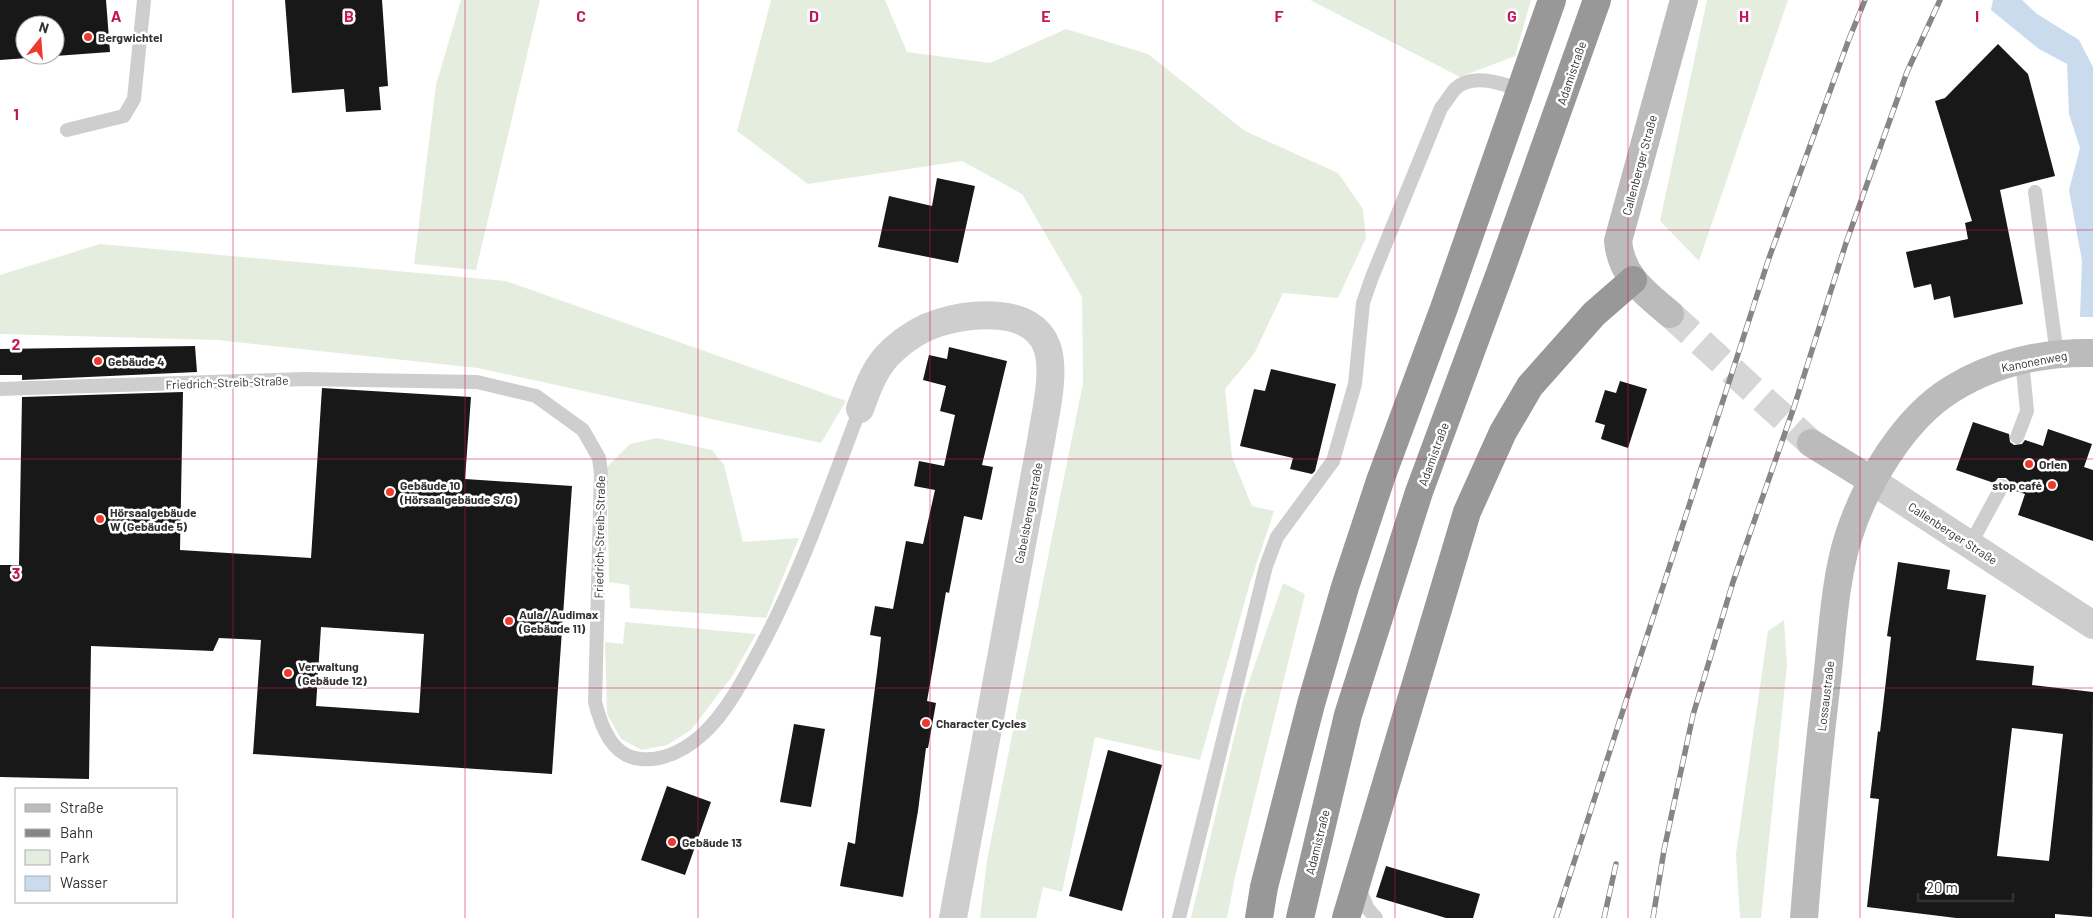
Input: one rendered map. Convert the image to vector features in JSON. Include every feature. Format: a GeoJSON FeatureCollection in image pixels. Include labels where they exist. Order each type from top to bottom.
{"type":"FeatureCollection","features":[{"type":"Feature","properties":{"kind":"highway"},"geometry":{"type":"LineString","coordinates":[[1259,918],[1264,887],[1311,704],[1345,587],[1381,478],[1522,90],[1552,0]]}},
{"type":"Feature","properties":{"kind":"highway","name":"Adamistraße"},"geometry":{"type":"LineString","coordinates":[[1300,918],[1348,715],[1419,492],[1505,260],[1597,0]]}},
{"type":"Feature","properties":{"kind":"highway"},"geometry":{"type":"LineString","coordinates":[[1346,918],[1467,512],[1503,432],[1530,386],[1594,314],[1633,280]]}},
{"type":"Feature","properties":{"kind":"street","name":"Callenberger Straße"},"geometry":{"type":"LineString","coordinates":[[1670,314],[1633,280],[1620,256],[1618,241],[1684,0]]}},
{"type":"Feature","properties":{"kind":"street","name":"Gabelsbergerstraße"},"geometry":{"type":"LineString","coordinates":[[860,409],[869,382],[879,364],[892,350],[914,335],[938,323],[976,315],[1009,317],[1022,321],[1036,330],[1047,346],[1050,359],[1050,374],[1041,441],[953,918]]}},
{"type":"Feature","properties":{"kind":"street","name":"Kanonenweg"},"geometry":{"type":"LineString","coordinates":[[1871,480],[1902,436],[1933,402],[1952,389],[1992,369],[2022,360],[2077,354]]}},
{"type":"Feature","properties":{"kind":"street","name":"Callenberger Straße"},"geometry":{"type":"LineString","coordinates":[[1811,443],[1871,480],[2093,626]]}},
{"type":"Feature","properties":{"kind":"street","name":"Lossaustraße"},"geometry":{"type":"LineString","coordinates":[[1804,918],[1816,780],[1837,597],[1848,536],[1871,480]]}},
{"type":"Feature","properties":{"kind":"lane"},"geometry":{"type":"LineString","coordinates":[[67,130],[124,116],[134,99],[144,0]]}},
{"type":"Feature","properties":{"kind":"lane"},"geometry":{"type":"LineString","coordinates":[[1179,918],[1266,566],[1277,537],[1333,461],[1356,384],[1363,303],[1441,108],[1456,88],[1469,82],[1488,80],[1522,90]]}},
{"type":"Feature","properties":{"kind":"lane"},"geometry":{"type":"LineString","coordinates":[[2035,192],[2077,354]]}},
{"type":"Feature","properties":{"kind":"lane"},"geometry":{"type":"LineString","coordinates":[[2017,437],[2027,410],[2022,360]]}},
{"type":"Feature","properties":{"kind":"lane","name":"Friedrich-Streib-Straße"},"geometry":{"type":"LineString","coordinates":[[0,389],[342,380],[477,382],[536,396],[583,430],[599,458],[601,473],[595,702],[599,721],[606,735],[618,750],[633,758],[652,760],[679,752],[706,731],[739,688],[773,627],[813,531],[860,409]]}},
{"type":"Feature","properties":{"kind":"lane"},"geometry":{"type":"LineString","coordinates":[[1970,545],[2002,486]]}},
{"type":"Feature","properties":{"kind":"lane"},"geometry":{"type":"LineString","coordinates":[[1356,883],[1368,909],[1376,918]]}},
{"type":"Feature","properties":{"kind":"green space"},"geometry":{"type":"Polygon","coordinates":[[[461,0],[540,0],[476,270],[414,264],[436,85],[461,0]]]}},
{"type":"Feature","properties":{"kind":"green space"},"geometry":{"type":"Polygon","coordinates":[[[771,0],[885,0],[907,52],[990,63],[1066,29],[1148,54],[1245,131],[1338,173],[1363,209],[1366,238],[1338,298],[1283,293],[1254,354],[1225,389],[1232,457],[1252,506],[1274,511],[1250,583],[1200,760],[1095,737],[1062,892],[1043,887],[1036,918],[980,918],[987,860],[1083,383],[1082,297],[1022,194],[962,161],[808,184],[737,131],[771,0]]]}},
{"type":"Feature","properties":{"kind":"green space"},"geometry":{"type":"Polygon","coordinates":[[[1310,0],[1531,0],[1515,56],[1460,77],[1310,0]]]}},
{"type":"Feature","properties":{"kind":"green space"},"geometry":{"type":"Polygon","coordinates":[[[1707,0],[1788,0],[1699,261],[1660,221],[1707,0]]]}},
{"type":"Feature","properties":{"kind":"green space"},"geometry":{"type":"Polygon","coordinates":[[[100,244],[506,281],[846,401],[821,443],[478,368],[217,340],[0,334],[0,275],[100,244]]]}},
{"type":"Feature","properties":{"kind":"green space"},"geometry":{"type":"Polygon","coordinates":[[[657,438],[712,450],[724,465],[743,542],[799,538],[766,618],[630,608],[629,585],[609,582],[607,467],[630,444],[657,438]]]}},
{"type":"Feature","properties":{"kind":"green space"},"geometry":{"type":"Polygon","coordinates":[[[1283,583],[1305,594],[1235,877],[1227,918],[1191,918],[1244,696],[1283,583]]]}},
{"type":"Feature","properties":{"kind":"green space"},"geometry":{"type":"Polygon","coordinates":[[[1784,620],[1787,665],[1761,918],[1740,918],[1736,854],[1768,631],[1784,620]]]}},
{"type":"Feature","properties":{"kind":"green space"},"geometry":{"type":"Polygon","coordinates":[[[625,622],[756,634],[733,675],[691,730],[667,745],[642,750],[621,739],[607,714],[605,642],[623,644],[625,622]]]}},
{"type":"Feature","properties":{"kind":"water"},"geometry":{"type":"Polygon","coordinates":[[[1993,0],[2022,0],[2037,14],[2079,40],[2093,67],[2093,317],[2080,317],[2082,261],[2069,190],[2080,148],[2069,114],[2067,64],[2039,49],[1991,10],[1993,0]]]}},
{"type":"Feature","properties":{"kind":"building","name":"Bergwichtel"},"geometry":{"type":"Polygon","coordinates":[[[0,0],[106,0],[110,52],[65,55],[65,15],[15,15],[15,59],[0,60],[0,0]]]}},
{"type":"Feature","properties":{"kind":"building"},"geometry":{"type":"Polygon","coordinates":[[[285,0],[382,0],[388,86],[379,87],[381,110],[346,112],[344,89],[292,93],[285,0]]]}},
{"type":"Feature","properties":{"kind":"building"},"geometry":{"type":"Polygon","coordinates":[[[1998,44],[2028,74],[2055,176],[2000,190],[2023,304],[1954,318],[1950,296],[1934,300],[1931,284],[1914,288],[1906,252],[1968,239],[1965,223],[1972,221],[1935,101],[1945,98],[1998,44]]]}},
{"type":"Feature","properties":{"kind":"building"},"geometry":{"type":"Polygon","coordinates":[[[937,178],[975,186],[958,263],[878,247],[889,196],[932,206],[937,178]]]}},
{"type":"Feature","properties":{"kind":"building","name":"Gebäude 4"},"geometry":{"type":"Polygon","coordinates":[[[195,346],[197,372],[22,380],[22,375],[0,375],[0,349],[195,346]]]}},
{"type":"Feature","properties":{"kind":"building"},"geometry":{"type":"Polygon","coordinates":[[[949,347],[1007,361],[982,465],[993,467],[982,520],[964,516],[949,593],[946,592],[927,701],[936,703],[928,748],[926,748],[918,811],[903,897],[840,886],[848,842],[855,844],[878,664],[881,637],[870,635],[875,606],[893,609],[906,541],[923,544],[935,490],[914,486],[919,461],[944,466],[955,415],[940,411],[946,386],[923,380],[929,355],[947,359],[949,347]]]}},
{"type":"Feature","properties":{"kind":"building"},"geometry":{"type":"Polygon","coordinates":[[[1271,369],[1336,384],[1315,471],[1312,474],[1290,469],[1293,458],[1240,446],[1254,389],[1265,391],[1271,369]]]}},
{"type":"Feature","properties":{"kind":"building"},"geometry":{"type":"Polygon","coordinates":[[[1620,381],[1647,389],[1628,448],[1601,439],[1605,425],[1595,422],[1605,390],[1616,393],[1620,381]]]}},
{"type":"Feature","properties":{"kind":"building"},"geometry":{"type":"Polygon","coordinates":[[[322,388],[471,397],[465,479],[572,486],[552,774],[253,754],[261,640],[219,638],[213,651],[91,646],[89,779],[0,777],[0,565],[19,565],[22,397],[183,392],[180,550],[311,558],[322,388]],[[321,627],[316,706],[419,713],[424,634],[321,627]]]}},
{"type":"Feature","properties":{"kind":"building"},"geometry":{"type":"Polygon","coordinates":[[[1973,422],[2009,434],[2010,442],[2014,445],[2022,444],[2025,440],[2043,446],[2048,429],[2092,444],[2084,467],[2093,470],[2093,541],[2018,515],[2025,494],[2010,489],[2010,482],[2006,478],[1998,478],[1994,483],[1956,470],[1973,422]]]}},
{"type":"Feature","properties":{"kind":"building"},"geometry":{"type":"Polygon","coordinates":[[[1898,562],[1950,570],[1947,589],[1986,595],[1976,660],[2034,666],[2032,685],[2093,692],[2092,917],[2055,914],[2055,918],[1956,918],[1867,907],[1879,799],[1870,798],[1891,637],[1887,636],[1898,562]],[[2012,728],[1997,856],[2049,861],[2063,734],[2012,728]]]}},
{"type":"Feature","properties":{"kind":"building"},"geometry":{"type":"Polygon","coordinates":[[[794,724],[825,729],[811,807],[780,802],[794,724]]]}},
{"type":"Feature","properties":{"kind":"building"},"geometry":{"type":"Polygon","coordinates":[[[1108,750],[1162,765],[1122,911],[1069,896],[1108,750]]]}},
{"type":"Feature","properties":{"kind":"building","name":"Gebäude 13"},"geometry":{"type":"Polygon","coordinates":[[[667,786],[711,802],[685,875],[641,860],[667,786]]]}},
{"type":"Feature","properties":{"kind":"building"},"geometry":{"type":"Polygon","coordinates":[[[1386,866],[1480,894],[1473,918],[1446,918],[1376,897],[1386,866]]]}},
{"type":"Feature","properties":{"kind":"tunnel"},"geometry":{"type":"LineString","coordinates":[[1670,314],[1811,443]]}},
{"type":"Feature","properties":{"kind":"railway"},"geometry":{"type":"LineString","coordinates":[[1556,918],[1769,258],[1865,0]]}},
{"type":"Feature","properties":{"kind":"railway"},"geometry":{"type":"LineString","coordinates":[[1653,918],[1664,850],[1693,715],[1733,582],[1794,407],[1846,243],[1907,72],[1940,0]]}},
{"type":"Feature","properties":{"kind":"railway"},"geometry":{"type":"LineString","coordinates":[[1604,918],[1616,864]]}},
{"type":"Feature","properties":{"kind":"place","name":"Bergwichtel"},"geometry":{"type":"Point","coordinates":[88,37]}},
{"type":"Feature","properties":{"kind":"place","name":"Gebäude 4"},"geometry":{"type":"Point","coordinates":[98,361]}},
{"type":"Feature","properties":{"kind":"place","name":"Orlen"},"geometry":{"type":"Point","coordinates":[2029,464]}},
{"type":"Feature","properties":{"kind":"place","name":"stop café"},"geometry":{"type":"Point","coordinates":[2052,485]}},
{"type":"Feature","properties":{"kind":"place","name":"Gebäude 10 (Hörsaalgebäude S/G)"},"geometry":{"type":"Point","coordinates":[390,492]}},
{"type":"Feature","properties":{"kind":"place","name":"Hörsaalgebäude W (Gebäude 5)"},"geometry":{"type":"Point","coordinates":[100,519]}},
{"type":"Feature","properties":{"kind":"place","name":"Aula/ Audimax (Gebäude 11)"},"geometry":{"type":"Point","coordinates":[509,621]}},
{"type":"Feature","properties":{"kind":"place","name":"Verwaltung (Gebäude 12)"},"geometry":{"type":"Point","coordinates":[288,673]}},
{"type":"Feature","properties":{"kind":"place","name":"Character Cycles"},"geometry":{"type":"Point","coordinates":[926,723]}},
{"type":"Feature","properties":{"kind":"place","name":"Gebäude 13"},"geometry":{"type":"Point","coordinates":[672,842]}}]}
